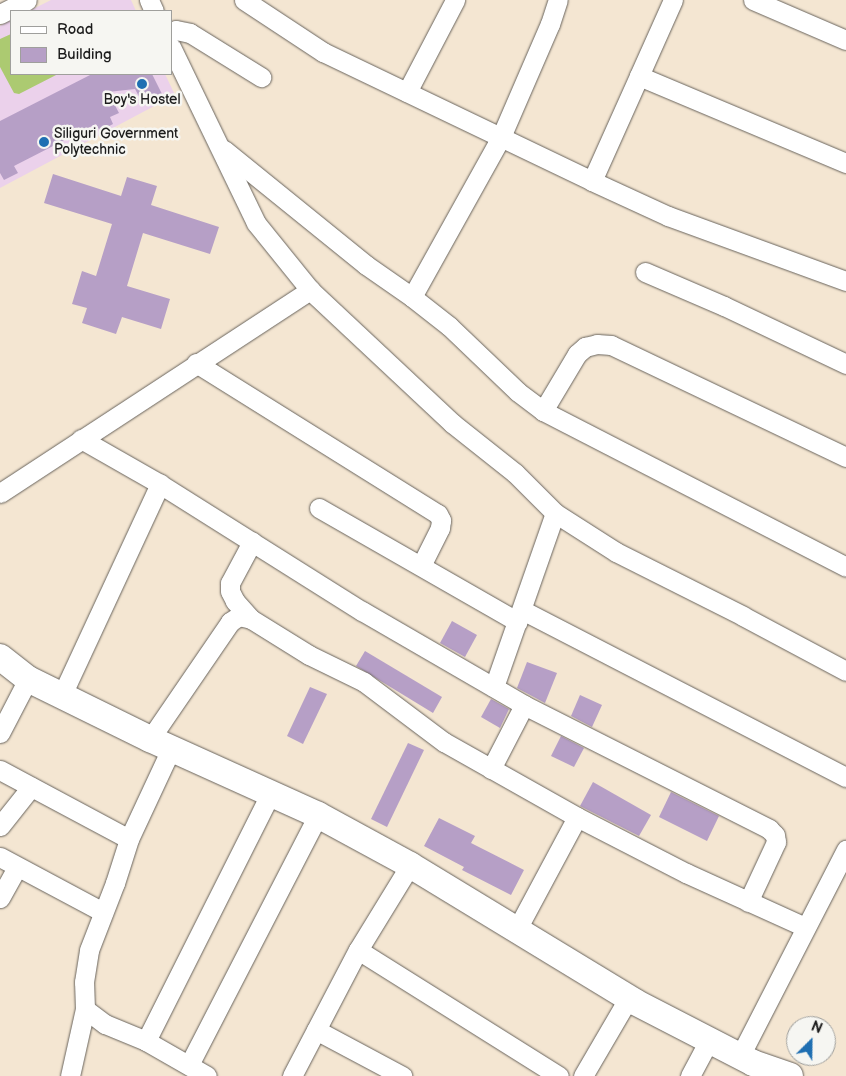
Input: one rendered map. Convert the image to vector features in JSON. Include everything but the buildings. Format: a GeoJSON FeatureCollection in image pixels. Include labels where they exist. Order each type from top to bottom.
{"type":"FeatureCollection","features":[{"type":"Feature","properties":{"kind":"street"},"geometry":{"type":"LineString","coordinates":[[0,14],[27,0]]}},
{"type":"Feature","properties":{"kind":"street"},"geometry":{"type":"LineString","coordinates":[[244,0],[323,52],[592,182],[668,216],[846,281]]}},
{"type":"Feature","properties":{"kind":"street"},"geometry":{"type":"LineString","coordinates":[[407,92],[455,0]]}},
{"type":"Feature","properties":{"kind":"street"},"geometry":{"type":"LineString","coordinates":[[412,296],[501,137],[550,24],[558,0]]}},
{"type":"Feature","properties":{"kind":"street"},"geometry":{"type":"LineString","coordinates":[[592,182],[673,0]]}},
{"type":"Feature","properties":{"kind":"street"},"geometry":{"type":"LineString","coordinates":[[753,0],[846,40]]}},
{"type":"Feature","properties":{"kind":"street"},"geometry":{"type":"LineString","coordinates":[[172,32],[176,30],[190,33],[261,77]]}},
{"type":"Feature","properties":{"kind":"street"},"geometry":{"type":"LineString","coordinates":[[172,49],[256,223],[310,290],[452,423],[515,473],[555,513],[616,552],[743,616],[846,671]]}},
{"type":"Feature","properties":{"kind":"street"},"geometry":{"type":"LineString","coordinates":[[639,76],[846,163]]}},
{"type":"Feature","properties":{"kind":"street"},"geometry":{"type":"LineString","coordinates":[[220,147],[366,265],[412,296],[449,326],[518,392],[543,410],[846,567]]}},
{"type":"Feature","properties":{"kind":"street"},"geometry":{"type":"LineString","coordinates":[[645,272],[724,306],[846,364]]}},
{"type":"Feature","properties":{"kind":"street"},"geometry":{"type":"LineString","coordinates":[[0,493],[310,290]]}},
{"type":"Feature","properties":{"kind":"street"},"geometry":{"type":"LineString","coordinates":[[543,410],[577,354],[585,347],[598,344],[611,345],[846,457]]}},
{"type":"Feature","properties":{"kind":"street"},"geometry":{"type":"LineString","coordinates":[[196,363],[438,514],[441,520],[440,528],[421,566]]}},
{"type":"Feature","properties":{"kind":"street"},"geometry":{"type":"LineString","coordinates":[[80,439],[160,484],[362,611],[524,705],[768,830],[774,835],[776,842],[748,902]]}},
{"type":"Feature","properties":{"kind":"street"},"geometry":{"type":"LineString","coordinates":[[62,695],[160,484]]}},
{"type":"Feature","properties":{"kind":"street"},"geometry":{"type":"LineString","coordinates":[[319,508],[421,566],[846,777]]}},
{"type":"Feature","properties":{"kind":"street"},"geometry":{"type":"LineString","coordinates":[[494,687],[555,513]]}},
{"type":"Feature","properties":{"kind":"street"},"geometry":{"type":"LineString","coordinates":[[252,542],[230,583],[230,591],[235,601],[251,619],[309,655],[364,682],[444,742],[577,818],[805,928]]}},
{"type":"Feature","properties":{"kind":"street"},"geometry":{"type":"LineString","coordinates":[[70,1076],[85,1009],[84,982],[89,950],[130,839],[161,744],[230,622],[239,616],[251,619]]}},
{"type":"Feature","properties":{"kind":"street"},"geometry":{"type":"LineString","coordinates":[[0,657],[28,679],[161,744],[318,815],[410,865],[628,999],[740,1056],[786,1075]]}},
{"type":"Feature","properties":{"kind":"street"},"geometry":{"type":"LineString","coordinates":[[0,733],[28,679]]}},
{"type":"Feature","properties":{"kind":"street"},"geometry":{"type":"LineString","coordinates":[[491,769],[524,705]]}},
{"type":"Feature","properties":{"kind":"street"},"geometry":{"type":"LineString","coordinates":[[0,770],[130,839]]}},
{"type":"Feature","properties":{"kind":"street"},"geometry":{"type":"LineString","coordinates":[[0,826],[30,787]]}},
{"type":"Feature","properties":{"kind":"street"},"geometry":{"type":"LineString","coordinates":[[146,1041],[270,793]]}},
{"type":"Feature","properties":{"kind":"street"},"geometry":{"type":"LineString","coordinates":[[189,1064],[318,815]]}},
{"type":"Feature","properties":{"kind":"street"},"geometry":{"type":"LineString","coordinates":[[516,931],[577,818]]}},
{"type":"Feature","properties":{"kind":"street"},"geometry":{"type":"LineString","coordinates":[[0,857],[103,912]]}},
{"type":"Feature","properties":{"kind":"street"},"geometry":{"type":"LineString","coordinates":[[740,1056],[805,928],[843,862]]}},
{"type":"Feature","properties":{"kind":"street"},"geometry":{"type":"LineString","coordinates":[[292,1076],[358,950],[410,865]]}},
{"type":"Feature","properties":{"kind":"street"},"geometry":{"type":"LineString","coordinates":[[0,898],[17,867]]}},
{"type":"Feature","properties":{"kind":"street"},"geometry":{"type":"LineString","coordinates":[[358,950],[559,1076]]}},
{"type":"Feature","properties":{"kind":"street"},"geometry":{"type":"LineString","coordinates":[[583,1076],[628,999]]}},
{"type":"Feature","properties":{"kind":"street"},"geometry":{"type":"LineString","coordinates":[[85,1009],[105,1024],[146,1041],[207,1076]]}},
{"type":"Feature","properties":{"kind":"street"},"geometry":{"type":"LineString","coordinates":[[316,1030],[402,1076]]}},
{"type":"Feature","properties":{"kind":"street"},"geometry":{"type":"LineString","coordinates":[[690,1076],[709,1041]]}},
{"type":"Feature","properties":{"kind":"shaded area"},"geometry":{"type":"Polygon","coordinates":[[[51,0],[131,0],[136,10],[31,10],[51,0]]]}},
{"type":"Feature","properties":{"kind":"shaded area","name":"Siliguri Government Polytechnic"},"geometry":{"type":"Polygon","coordinates":[[[10,21],[10,75],[165,75],[175,95],[0,188],[0,26],[10,21]]]}},
{"type":"Feature","properties":{"kind":"green space"},"geometry":{"type":"Polygon","coordinates":[[[10,34],[10,75],[56,75],[19,94],[14,93],[0,67],[0,39],[10,34]]]}},
{"type":"Feature","properties":{"kind":"place","name":"Boy's Hostel"},"geometry":{"type":"Point","coordinates":[142,84]}},
{"type":"Feature","properties":{"kind":"place","name":"Siliguri Government Polytechnic"},"geometry":{"type":"Point","coordinates":[44,142]}}]}
